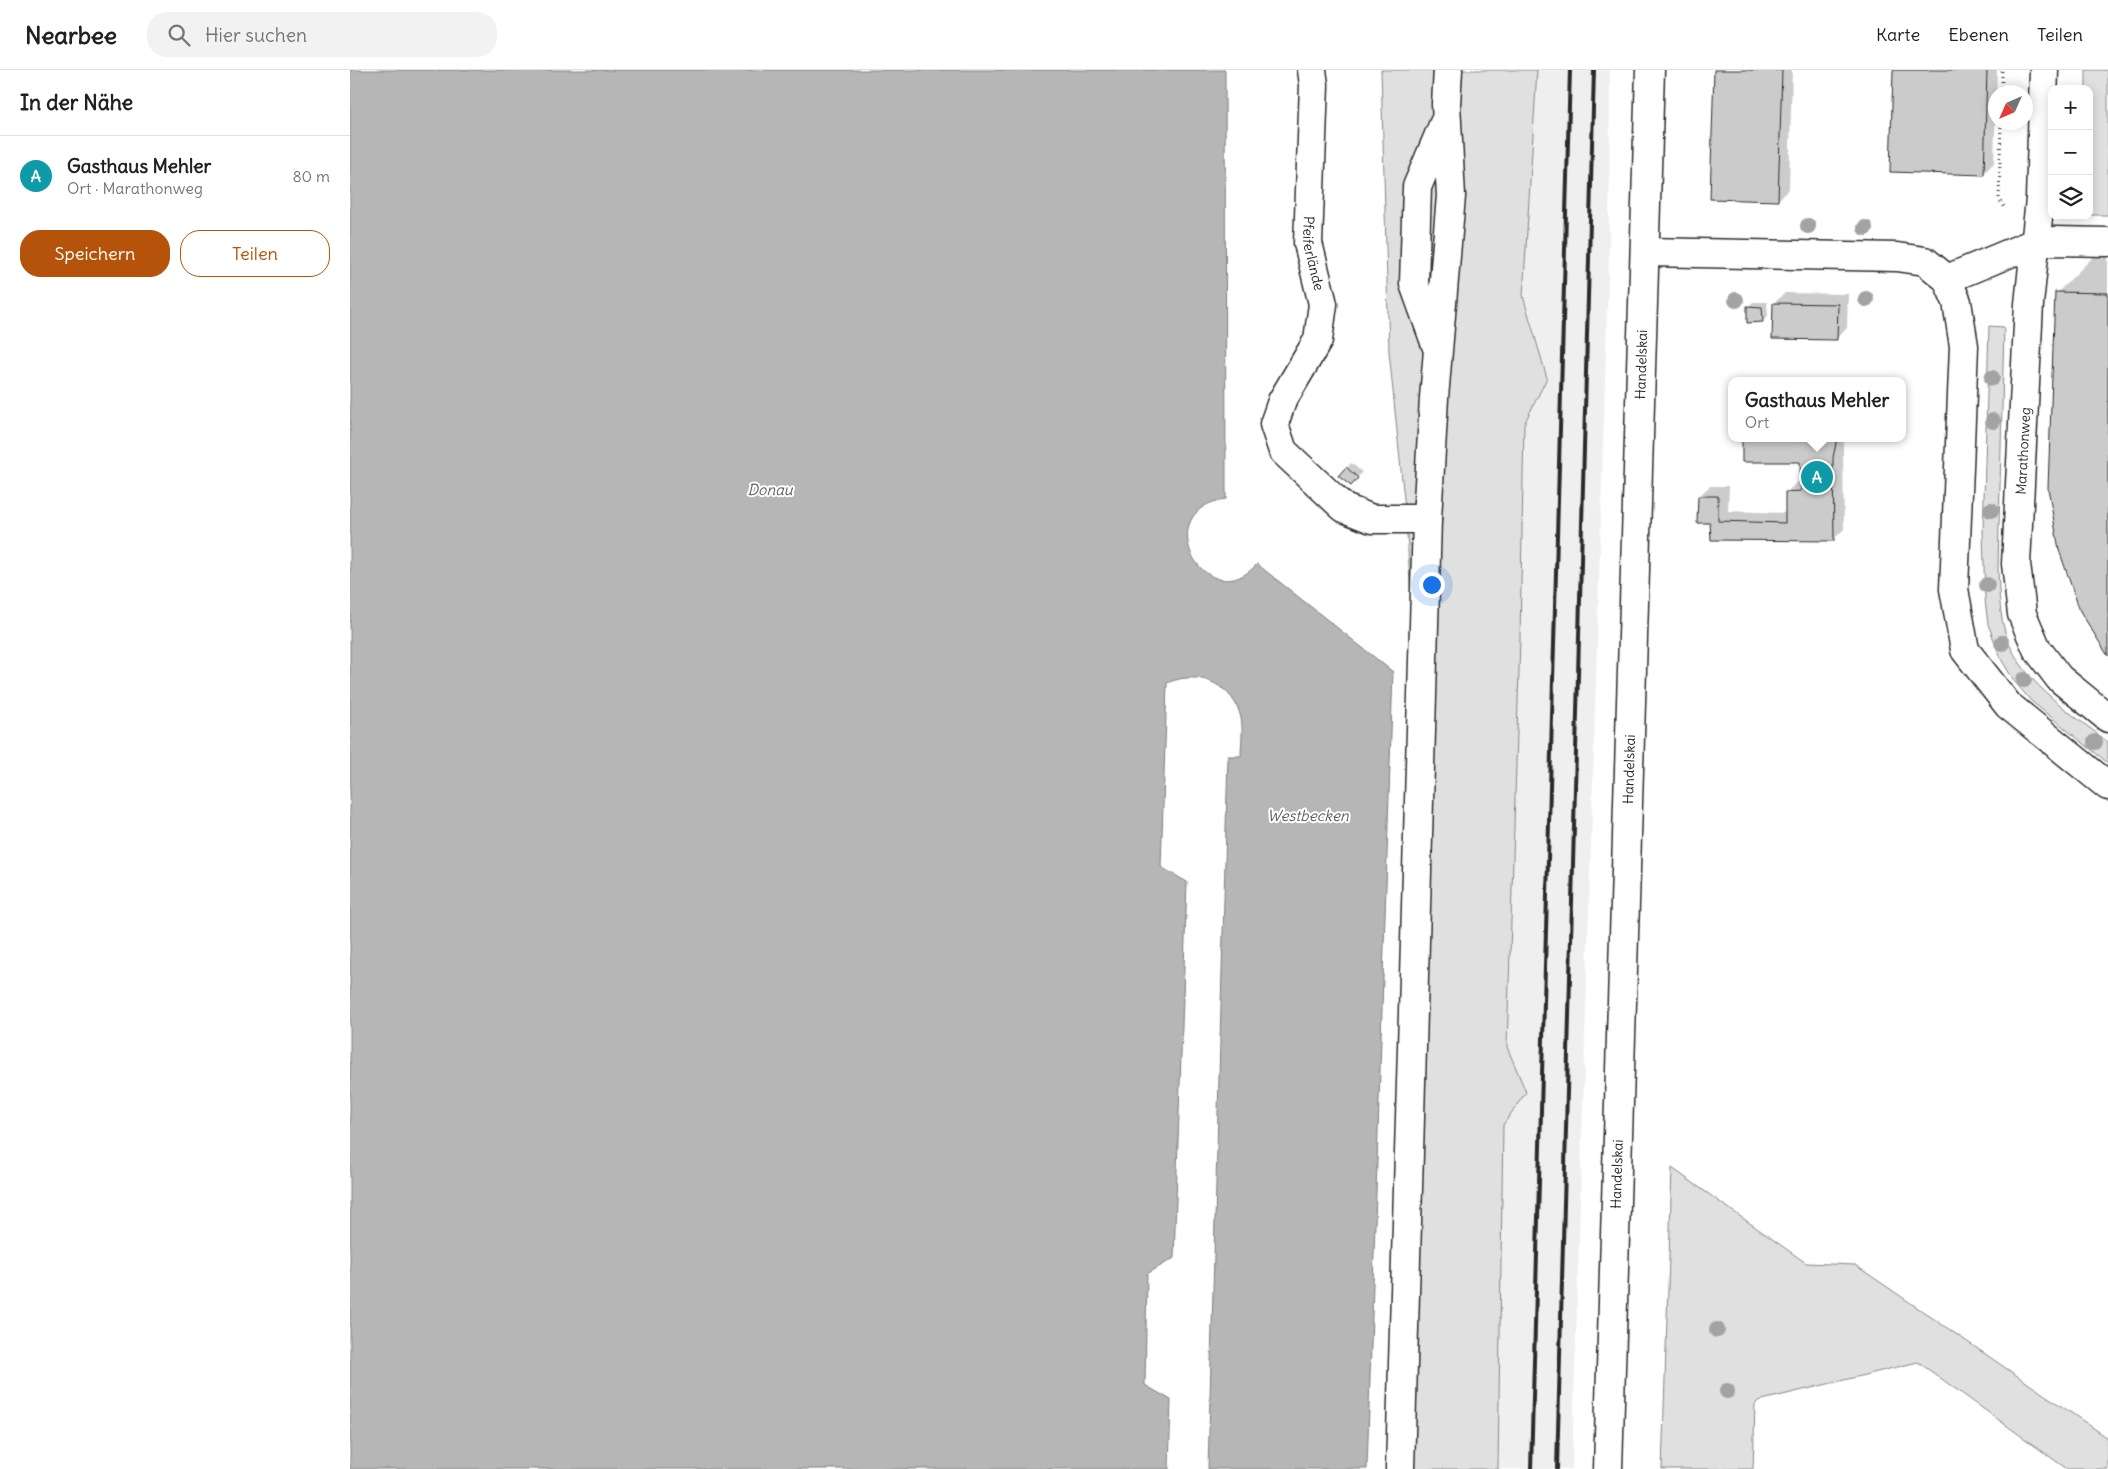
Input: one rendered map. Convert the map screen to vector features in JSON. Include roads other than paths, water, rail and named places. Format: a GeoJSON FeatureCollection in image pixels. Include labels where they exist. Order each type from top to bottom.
{"type":"FeatureCollection","features":[{"type":"Feature","properties":{"kind":"main road","name":"Pfeiferlände"},"geometry":{"type":"LineString","coordinates":[[1312,70],[1314,85],[1308,243],[1323,304],[1318,340],[1282,401],[1274,424],[1283,451],[1344,508],[1372,519],[1427,519]]}},
{"type":"Feature","properties":{"kind":"main road"},"geometry":{"type":"LineString","coordinates":[[1400,1469],[1427,519],[1438,352],[1414,284],[1417,187],[1447,117],[1448,70]]}},
{"type":"Feature","properties":{"kind":"main road","name":"Handelskai"},"geometry":{"type":"LineString","coordinates":[[1608,1469],[1650,70]]}},
{"type":"Feature","properties":{"kind":"main road","name":"Marathonweg"},"geometry":{"type":"LineString","coordinates":[[2044,70],[2040,200],[2034,243],[2016,564],[2022,614],[2037,649],[2058,678],[2108,718]]}},
{"type":"Feature","properties":{"kind":"main road"},"geometry":{"type":"LineString","coordinates":[[1947,279],[2034,243],[2055,241],[2108,242]]}},
{"type":"Feature","properties":{"kind":"main road"},"geometry":{"type":"LineString","coordinates":[[1646,252],[1897,257],[1925,261],[1947,279],[1957,302],[1964,346],[1944,589],[1965,650],[2008,705],[2108,786]]}},
{"type":"Feature","properties":{"kind":"water","name":"Donau"},"geometry":{"type":"Polygon","coordinates":[[[350,70],[1225,70],[1226,499],[1203,507],[1190,522],[1188,539],[1193,557],[1204,571],[1220,579],[1238,578],[1257,564],[1393,672],[1367,1469],[1208,1469],[1228,756],[1241,756],[1242,730],[1240,714],[1228,694],[1211,682],[1189,678],[1167,683],[1161,867],[1187,882],[1174,1258],[1147,1274],[1145,1385],[1171,1400],[1169,1469],[350,1469],[350,70]]]}},
{"type":"Feature","properties":{"kind":"railway"},"geometry":{"type":"LineString","coordinates":[[1531,1469],[1570,70]]}},
{"type":"Feature","properties":{"kind":"railway"},"geometry":{"type":"LineString","coordinates":[[1557,1469],[1594,70]]}},
{"type":"Feature","properties":{"kind":"place","name":"Gasthaus Mehler"},"geometry":{"type":"Point","coordinates":[1817,477]}},
{"type":"Feature","properties":{"kind":"water label","name":"Westbecken"},"geometry":{"type":"Point","coordinates":[1308,815]}}]}
